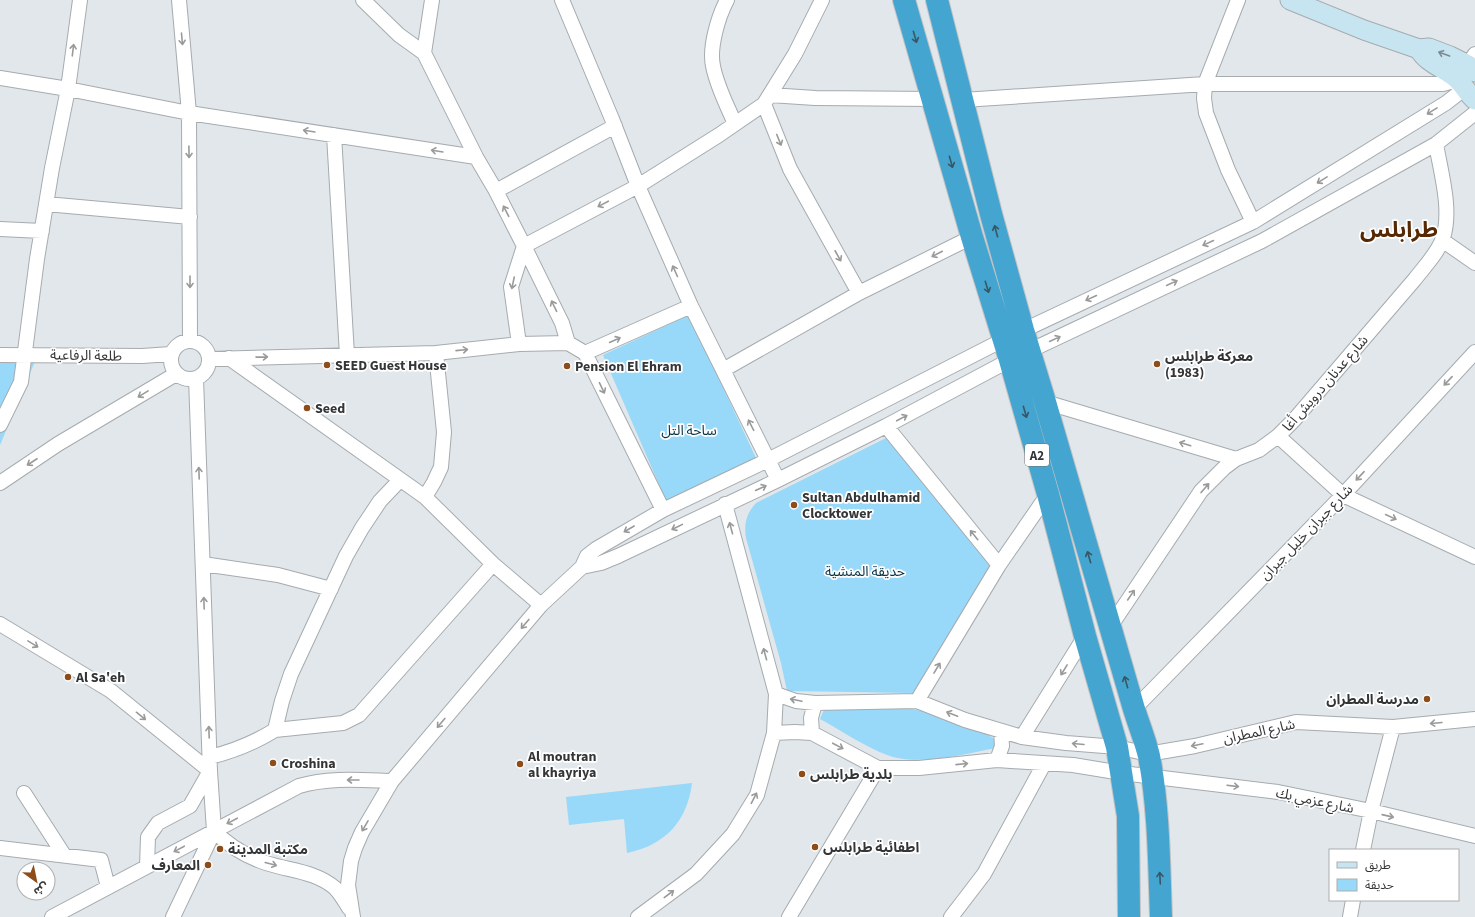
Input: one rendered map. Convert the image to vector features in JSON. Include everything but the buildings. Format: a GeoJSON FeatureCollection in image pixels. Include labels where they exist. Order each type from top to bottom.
{"type":"FeatureCollection","features":[{"type":"Feature","properties":{"kind":"highway","name":"A2"},"geometry":{"type":"LineString","coordinates":[[904,0],[1003,340],[1019,356],[1045,402],[1148,754],[1157,820],[1161,917]]}},
{"type":"Feature","properties":{"kind":"highway","name":"A2"},"geometry":{"type":"LineString","coordinates":[[937,0],[991,214],[1023,330],[1019,356],[1048,494],[1085,636],[1117,747],[1128,816],[1129,917]]}},
{"type":"Feature","properties":{"kind":"street"},"geometry":{"type":"LineString","coordinates":[[0,425],[21,382],[37,259],[52,168],[68,89],[80,0]]}},
{"type":"Feature","properties":{"kind":"street"},"geometry":{"type":"LineString","coordinates":[[179,0],[189,113],[190,340]]}},
{"type":"Feature","properties":{"kind":"street"},"geometry":{"type":"LineString","coordinates":[[363,0],[399,35],[424,53],[476,157],[496,191],[524,246],[562,323],[568,342]]}},
{"type":"Feature","properties":{"kind":"street"},"geometry":{"type":"LineString","coordinates":[[424,53],[432,0]]}},
{"type":"Feature","properties":{"kind":"street"},"geometry":{"type":"LineString","coordinates":[[562,0],[615,126],[638,186],[691,306],[778,480]]}},
{"type":"Feature","properties":{"kind":"street"},"geometry":{"type":"LineString","coordinates":[[727,0],[714,35],[712,64],[719,87],[735,124]]}},
{"type":"Feature","properties":{"kind":"street"},"geometry":{"type":"LineString","coordinates":[[519,344],[511,287],[524,246],[638,186],[719,135],[767,100],[795,54],[822,0]]}},
{"type":"Feature","properties":{"kind":"street"},"geometry":{"type":"LineString","coordinates":[[1238,0],[1205,84],[1204,98],[1206,113],[1228,170],[1253,222]]}},
{"type":"Feature","properties":{"kind":"street"},"geometry":{"type":"LineString","coordinates":[[1302,2],[1364,30],[1419,49],[1424,57],[1469,77]]}},
{"type":"Feature","properties":{"kind":"street"},"geometry":{"type":"LineString","coordinates":[[963,100],[1205,84],[1443,84],[1469,77]]}},
{"type":"Feature","properties":{"kind":"street"},"geometry":{"type":"LineString","coordinates":[[355,916],[348,885],[351,861],[362,832],[392,781],[541,604],[582,567],[587,556],[596,549],[663,510],[768,460],[1023,330],[1253,222],[1446,103],[1469,77]]}},
{"type":"Feature","properties":{"kind":"street"},"geometry":{"type":"LineString","coordinates":[[0,78],[68,89],[189,113],[476,157]]}},
{"type":"Feature","properties":{"kind":"street"},"geometry":{"type":"LineString","coordinates":[[767,100],[815,98],[933,99]]}},
{"type":"Feature","properties":{"kind":"street"},"geometry":{"type":"LineString","coordinates":[[767,100],[790,169],[859,293]]}},
{"type":"Feature","properties":{"kind":"street"},"geometry":{"type":"LineString","coordinates":[[582,567],[610,560],[778,480],[886,426],[1019,356],[1262,241],[1436,144],[1475,113]]}},
{"type":"Feature","properties":{"kind":"street"},"geometry":{"type":"LineString","coordinates":[[496,191],[615,126]]}},
{"type":"Feature","properties":{"kind":"street"},"geometry":{"type":"LineString","coordinates":[[334,135],[347,355]]}},
{"type":"Feature","properties":{"kind":"street","name":"شارع عدنان درويش أغا"},"geometry":{"type":"LineString","coordinates":[[1110,627],[1197,497],[1212,479],[1236,459],[1259,450],[1278,436],[1294,420],[1415,279],[1431,258],[1442,240],[1446,223],[1446,208],[1436,144]]}},
{"type":"Feature","properties":{"kind":"street"},"geometry":{"type":"LineString","coordinates":[[46,204],[190,217]]}},
{"type":"Feature","properties":{"kind":"street"},"geometry":{"type":"LineString","coordinates":[[0,229],[42,231]]}},
{"type":"Feature","properties":{"kind":"street"},"geometry":{"type":"LineString","coordinates":[[723,370],[859,293],[972,237]]}},
{"type":"Feature","properties":{"kind":"street"},"geometry":{"type":"LineString","coordinates":[[1442,240],[1475,263]]}},
{"type":"Feature","properties":{"kind":"street"},"geometry":{"type":"LineString","coordinates":[[585,353],[691,306]]}},
{"type":"Feature","properties":{"kind":"street"},"geometry":{"type":"LineString","coordinates":[[190,340],[196,341],[205,348],[209,359],[205,371],[196,378],[185,378],[176,374],[171,364],[171,354],[179,344],[190,340]]}},
{"type":"Feature","properties":{"kind":"street"},"geometry":{"type":"LineString","coordinates":[[209,359],[436,353],[519,344],[568,342],[585,353],[663,510]]}},
{"type":"Feature","properties":{"kind":"street","name":"شارع جبران خليل جبران"},"geometry":{"type":"LineString","coordinates":[[1134,709],[1342,495],[1475,352]]}},
{"type":"Feature","properties":{"kind":"street"},"geometry":{"type":"LineString","coordinates":[[425,497],[441,467],[444,432],[436,353]]}},
{"type":"Feature","properties":{"kind":"street","name":"طلعة الرفاعية"},"geometry":{"type":"LineString","coordinates":[[0,354],[142,356],[171,354]]}},
{"type":"Feature","properties":{"kind":"street"},"geometry":{"type":"LineString","coordinates":[[229,358],[425,497],[493,564],[541,604]]}},
{"type":"Feature","properties":{"kind":"street"},"geometry":{"type":"LineString","coordinates":[[0,483],[58,444],[176,374]]}},
{"type":"Feature","properties":{"kind":"street"},"geometry":{"type":"LineString","coordinates":[[173,917],[214,831],[210,772],[196,378]]}},
{"type":"Feature","properties":{"kind":"street"},"geometry":{"type":"LineString","coordinates":[[0,405],[13,398]]}},
{"type":"Feature","properties":{"kind":"street"},"geometry":{"type":"LineString","coordinates":[[1045,402],[1236,459]]}},
{"type":"Feature","properties":{"kind":"street"},"geometry":{"type":"LineString","coordinates":[[886,426],[999,565]]}},
{"type":"Feature","properties":{"kind":"street"},"geometry":{"type":"LineString","coordinates":[[1278,436],[1342,495],[1475,557]]}},
{"type":"Feature","properties":{"kind":"street"},"geometry":{"type":"LineString","coordinates":[[275,730],[282,701],[292,674],[346,556],[380,501],[400,480]]}},
{"type":"Feature","properties":{"kind":"street"},"geometry":{"type":"LineString","coordinates":[[776,694],[796,701],[815,703],[918,701],[999,565],[1048,494]]}},
{"type":"Feature","properties":{"kind":"street"},"geometry":{"type":"LineString","coordinates":[[638,917],[696,874],[734,834],[757,795],[774,733],[776,694],[725,504]]}},
{"type":"Feature","properties":{"kind":"street"},"geometry":{"type":"LineString","coordinates":[[203,564],[278,575],[331,589]]}},
{"type":"Feature","properties":{"kind":"street"},"geometry":{"type":"LineString","coordinates":[[210,756],[234,751],[255,742],[275,730],[343,723],[359,715],[493,564]]}},
{"type":"Feature","properties":{"kind":"street"},"geometry":{"type":"LineString","coordinates":[[0,624],[111,691],[210,772]]}},
{"type":"Feature","properties":{"kind":"street"},"geometry":{"type":"LineString","coordinates":[[1022,736],[1085,636]]}},
{"type":"Feature","properties":{"kind":"street","name":"شارع المطران"},"geometry":{"type":"LineString","coordinates":[[918,701],[966,720],[1022,736],[1066,743],[1117,747],[1148,754],[1195,746],[1296,722],[1394,727],[1475,719]]}},
{"type":"Feature","properties":{"kind":"street"},"geometry":{"type":"LineString","coordinates":[[812,733],[811,718],[815,703]]}},
{"type":"Feature","properties":{"kind":"street"},"geometry":{"type":"LineString","coordinates":[[1363,849],[1371,812],[1394,727]]}},
{"type":"Feature","properties":{"kind":"street"},"geometry":{"type":"LineString","coordinates":[[997,760],[1002,746],[1001,731]]}},
{"type":"Feature","properties":{"kind":"street"},"geometry":{"type":"LineString","coordinates":[[774,733],[812,733],[878,768],[789,917]]}},
{"type":"Feature","properties":{"kind":"street","name":"شارع عزمي بك"},"geometry":{"type":"LineString","coordinates":[[878,768],[920,768],[997,760],[1073,765],[1122,773],[1278,792],[1475,836]]}},
{"type":"Feature","properties":{"kind":"street"},"geometry":{"type":"LineString","coordinates":[[951,917],[984,874],[1044,764]]}},
{"type":"Feature","properties":{"kind":"street"},"geometry":{"type":"LineString","coordinates":[[147,866],[148,837],[158,823],[190,806],[210,772]]}},
{"type":"Feature","properties":{"kind":"street"},"geometry":{"type":"LineString","coordinates":[[56,916],[108,886],[299,786],[325,780],[392,781]]}},
{"type":"Feature","properties":{"kind":"street"},"geometry":{"type":"LineString","coordinates":[[24,793],[64,855]]}},
{"type":"Feature","properties":{"kind":"street"},"geometry":{"type":"LineString","coordinates":[[214,831],[230,846],[245,855],[266,863],[318,876],[336,889],[355,916]]}},
{"type":"Feature","properties":{"kind":"street"},"geometry":{"type":"LineString","coordinates":[[0,848],[101,860],[108,886]]}},
{"type":"Feature","properties":{"kind":"street"},"geometry":{"type":"LineString","coordinates":[[1350,917],[1353,901]]}},
{"type":"Feature","properties":{"kind":"green space","name":"ساحة التل"},"geometry":{"type":"Polygon","coordinates":[[[689,315],[756,458],[667,503],[603,355],[689,315]]]}},
{"type":"Feature","properties":{"kind":"green space"},"geometry":{"type":"Polygon","coordinates":[[[0,359],[36,359],[0,445],[0,359]]]}},
{"type":"Feature","properties":{"kind":"green space","name":"حديقة المنشية"},"geometry":{"type":"Polygon","coordinates":[[[890,436],[994,563],[913,693],[787,691],[781,663],[746,538],[745,528],[748,515],[756,503],[890,436]]]}},
{"type":"Feature","properties":{"kind":"green space"},"geometry":{"type":"Polygon","coordinates":[[[904,708],[941,715],[965,724],[998,741],[996,748],[945,758],[919,760],[893,757],[875,750],[820,719],[824,710],[904,708]]]}},
{"type":"Feature","properties":{"kind":"green space"},"geometry":{"type":"Polygon","coordinates":[[[692,783],[685,809],[672,830],[663,838],[640,849],[627,853],[624,819],[569,825],[566,797],[692,783]]]}},
{"type":"Feature","properties":{"kind":"place","name":"معركة طرابلس (1983)"},"geometry":{"type":"Point","coordinates":[1157,364]}},
{"type":"Feature","properties":{"kind":"place","name":"SEED Guest House"},"geometry":{"type":"Point","coordinates":[327,365]}},
{"type":"Feature","properties":{"kind":"place","name":"Pension El Ehram"},"geometry":{"type":"Point","coordinates":[567,366]}},
{"type":"Feature","properties":{"kind":"place","name":"Seed"},"geometry":{"type":"Point","coordinates":[307,408]}},
{"type":"Feature","properties":{"kind":"place","name":"Sultan Abdulhamid Clocktower"},"geometry":{"type":"Point","coordinates":[794,505]}},
{"type":"Feature","properties":{"kind":"place","name":"Al Sa'eh"},"geometry":{"type":"Point","coordinates":[68,677]}},
{"type":"Feature","properties":{"kind":"place","name":"مدرسة المطران"},"geometry":{"type":"Point","coordinates":[1427,699]}},
{"type":"Feature","properties":{"kind":"place","name":"Croshina"},"geometry":{"type":"Point","coordinates":[273,763]}},
{"type":"Feature","properties":{"kind":"place","name":"Al moutran al khayriya"},"geometry":{"type":"Point","coordinates":[520,764]}},
{"type":"Feature","properties":{"kind":"place","name":"بلدية طرابلس"},"geometry":{"type":"Point","coordinates":[802,774]}},
{"type":"Feature","properties":{"kind":"place","name":"اطفائية طرابلس"},"geometry":{"type":"Point","coordinates":[815,847]}},
{"type":"Feature","properties":{"kind":"place","name":"مكتبة المدينة"},"geometry":{"type":"Point","coordinates":[220,849]}},
{"type":"Feature","properties":{"kind":"place","name":"المعارف"},"geometry":{"type":"Point","coordinates":[208,865]}},
{"type":"Feature","properties":{"kind":"district","name":"طرابلس"},"geometry":{"type":"Point","coordinates":[1399,229]}}]}
